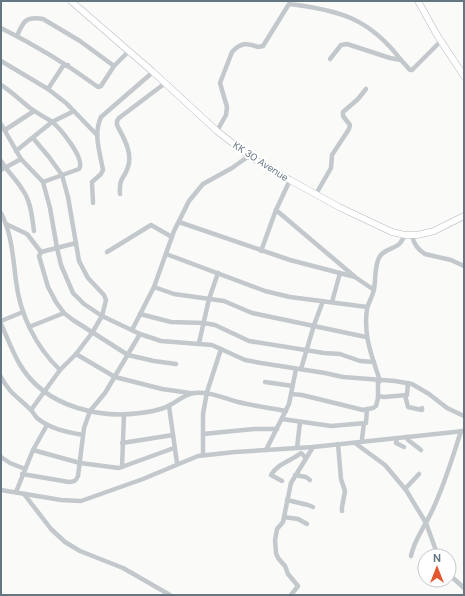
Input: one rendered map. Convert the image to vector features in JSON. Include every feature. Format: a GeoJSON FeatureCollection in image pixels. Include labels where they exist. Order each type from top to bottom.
{"type":"FeatureCollection","features":[{"type":"Feature","properties":{"kind":"main road","name":"KK 30 Avenue"},"geometry":{"type":"LineString","coordinates":[[71,1],[128,52],[153,72],[164,84],[217,131],[249,156],[339,207],[392,232],[412,236],[434,231],[464,216]]}},
{"type":"Feature","properties":{"kind":"main road"},"geometry":{"type":"LineString","coordinates":[[418,1],[441,41],[464,76]]}},
{"type":"Feature","properties":{"kind":"street"},"geometry":{"type":"LineString","coordinates":[[217,131],[226,115],[228,107],[220,83],[232,52],[234,49],[245,43],[258,47],[263,46],[288,2],[336,12],[357,20],[385,41],[408,69],[412,70],[441,41]]}},
{"type":"Feature","properties":{"kind":"street"},"geometry":{"type":"LineString","coordinates":[[17,36],[25,20],[39,18],[43,19],[80,41],[114,66]]}},
{"type":"Feature","properties":{"kind":"street"},"geometry":{"type":"LineString","coordinates":[[1,28],[68,66],[98,87],[101,86],[114,66],[128,52]]}},
{"type":"Feature","properties":{"kind":"street"},"geometry":{"type":"LineString","coordinates":[[330,59],[338,48],[344,44],[360,47],[390,58],[401,60]]}},
{"type":"Feature","properties":{"kind":"street"},"geometry":{"type":"LineString","coordinates":[[1,61],[48,88],[66,103],[97,135]]}},
{"type":"Feature","properties":{"kind":"street"},"geometry":{"type":"LineString","coordinates":[[48,88],[63,66],[68,66]]}},
{"type":"Feature","properties":{"kind":"street"},"geometry":{"type":"LineString","coordinates":[[94,203],[92,182],[101,174],[102,170],[97,135],[97,128],[101,117],[153,72]]}},
{"type":"Feature","properties":{"kind":"street"},"geometry":{"type":"LineString","coordinates":[[120,194],[120,180],[128,168],[129,153],[117,125],[117,121],[164,84]]}},
{"type":"Feature","properties":{"kind":"street"},"geometry":{"type":"LineString","coordinates":[[1,85],[20,98],[34,111],[52,122],[65,136],[80,157],[81,168],[43,182]]}},
{"type":"Feature","properties":{"kind":"street"},"geometry":{"type":"LineString","coordinates":[[316,194],[331,168],[332,155],[349,129],[349,122],[343,116],[343,112],[358,99],[366,89]]}},
{"type":"Feature","properties":{"kind":"street"},"geometry":{"type":"LineString","coordinates":[[5,130],[34,111]]}},
{"type":"Feature","properties":{"kind":"street"},"geometry":{"type":"LineString","coordinates":[[16,151],[52,122],[74,112]]}},
{"type":"Feature","properties":{"kind":"street"},"geometry":{"type":"LineString","coordinates":[[1,124],[21,159],[43,182],[50,208],[61,265],[74,293],[84,304],[102,316],[140,334],[161,341],[212,345],[245,360],[343,377],[395,380],[412,384],[429,394],[447,408],[464,416]]}},
{"type":"Feature","properties":{"kind":"street"},"geometry":{"type":"LineString","coordinates":[[31,410],[60,370],[76,354],[92,333],[102,316],[105,305],[104,295],[85,274],[79,260],[68,197],[62,175],[50,157],[33,138]]}},
{"type":"Feature","properties":{"kind":"street"},"geometry":{"type":"LineString","coordinates":[[132,330],[154,287],[172,237],[186,206],[198,189],[249,156]]}},
{"type":"Feature","properties":{"kind":"street"},"geometry":{"type":"LineString","coordinates":[[3,169],[21,159]]}},
{"type":"Feature","properties":{"kind":"street"},"geometry":{"type":"LineString","coordinates":[[1,161],[3,169],[22,188],[27,196],[34,231]]}},
{"type":"Feature","properties":{"kind":"street"},"geometry":{"type":"LineString","coordinates":[[261,251],[276,210],[290,180]]}},
{"type":"Feature","properties":{"kind":"street"},"geometry":{"type":"LineString","coordinates":[[276,210],[355,277],[374,290]]}},
{"type":"Feature","properties":{"kind":"street"},"geometry":{"type":"LineString","coordinates":[[1,214],[6,224],[14,256],[17,292],[23,312],[33,336],[43,351],[60,370]]}},
{"type":"Feature","properties":{"kind":"street"},"geometry":{"type":"LineString","coordinates":[[179,222],[261,251],[355,277]]}},
{"type":"Feature","properties":{"kind":"street"},"geometry":{"type":"LineString","coordinates":[[6,224],[27,234],[40,252],[39,256],[48,287],[64,314],[128,355],[176,364]]}},
{"type":"Feature","properties":{"kind":"street"},"geometry":{"type":"LineString","coordinates":[[107,252],[151,225],[172,237]]}},
{"type":"Feature","properties":{"kind":"street"},"geometry":{"type":"LineString","coordinates":[[291,394],[302,395],[357,409],[367,410],[376,406],[379,380],[366,336],[365,327],[367,307],[371,301],[374,290],[377,263],[380,257],[384,252],[399,244],[405,235]]}},
{"type":"Feature","properties":{"kind":"street"},"geometry":{"type":"LineString","coordinates":[[412,236],[414,242],[422,253],[451,260],[464,266]]}},
{"type":"Feature","properties":{"kind":"street"},"geometry":{"type":"LineString","coordinates":[[40,252],[76,243]]}},
{"type":"Feature","properties":{"kind":"street"},"geometry":{"type":"LineString","coordinates":[[166,254],[265,291],[290,297],[367,307]]}},
{"type":"Feature","properties":{"kind":"street"},"geometry":{"type":"LineString","coordinates":[[199,343],[209,299],[218,273]]}},
{"type":"Feature","properties":{"kind":"street"},"geometry":{"type":"LineString","coordinates":[[332,302],[340,273]]}},
{"type":"Feature","properties":{"kind":"street"},"geometry":{"type":"LineString","coordinates":[[154,287],[174,294],[224,302],[252,313],[366,336]]}},
{"type":"Feature","properties":{"kind":"street"},"geometry":{"type":"LineString","coordinates":[[266,450],[289,404],[298,369],[323,301]]}},
{"type":"Feature","properties":{"kind":"street"},"geometry":{"type":"LineString","coordinates":[[23,312],[1,323],[19,364],[31,379],[54,399],[90,411],[134,414],[155,411],[169,406],[190,393]]}},
{"type":"Feature","properties":{"kind":"street"},"geometry":{"type":"LineString","coordinates":[[29,327],[64,314]]}},
{"type":"Feature","properties":{"kind":"street"},"geometry":{"type":"LineString","coordinates":[[140,314],[171,322],[204,323],[219,327],[249,341],[340,354],[360,361],[374,362]]}},
{"type":"Feature","properties":{"kind":"street"},"geometry":{"type":"LineString","coordinates":[[1,457],[23,472],[73,482],[78,476],[83,435],[90,411],[115,377],[140,334]]}},
{"type":"Feature","properties":{"kind":"street"},"geometry":{"type":"LineString","coordinates":[[203,455],[203,414],[207,392],[221,349]]}},
{"type":"Feature","properties":{"kind":"street"},"geometry":{"type":"LineString","coordinates":[[76,354],[115,377],[148,386],[190,393],[207,392],[246,404],[286,411]]}},
{"type":"Feature","properties":{"kind":"street"},"geometry":{"type":"LineString","coordinates":[[1,377],[7,388],[47,426],[83,435]]}},
{"type":"Feature","properties":{"kind":"street"},"geometry":{"type":"LineString","coordinates":[[265,382],[293,386]]}},
{"type":"Feature","properties":{"kind":"street"},"geometry":{"type":"LineString","coordinates":[[408,383],[407,394],[405,395],[408,407],[422,410],[422,408]]}},
{"type":"Feature","properties":{"kind":"street"},"geometry":{"type":"LineString","coordinates":[[378,396],[384,397],[405,395]]}},
{"type":"Feature","properties":{"kind":"street"},"geometry":{"type":"LineString","coordinates":[[169,406],[177,464]]}},
{"type":"Feature","properties":{"kind":"street"},"geometry":{"type":"LineString","coordinates":[[362,439],[364,423],[366,423],[367,410]]}},
{"type":"Feature","properties":{"kind":"street"},"geometry":{"type":"LineString","coordinates":[[122,467],[124,414]]}},
{"type":"Feature","properties":{"kind":"street"},"geometry":{"type":"LineString","coordinates":[[282,419],[331,426],[364,423]]}},
{"type":"Feature","properties":{"kind":"street"},"geometry":{"type":"LineString","coordinates":[[297,448],[300,422]]}},
{"type":"Feature","properties":{"kind":"street"},"geometry":{"type":"LineString","coordinates":[[16,492],[33,450],[47,426]]}},
{"type":"Feature","properties":{"kind":"street"},"geometry":{"type":"LineString","coordinates":[[203,434],[254,429],[277,429]]}},
{"type":"Feature","properties":{"kind":"street"},"geometry":{"type":"LineString","coordinates":[[1,490],[60,500],[81,501],[194,457],[203,455],[313,447],[462,431],[447,476],[414,546],[411,556]]}},
{"type":"Feature","properties":{"kind":"street"},"geometry":{"type":"LineString","coordinates":[[122,443],[173,435]]}},
{"type":"Feature","properties":{"kind":"street"},"geometry":{"type":"LineString","coordinates":[[407,437],[408,440],[421,450]]}},
{"type":"Feature","properties":{"kind":"street"},"geometry":{"type":"LineString","coordinates":[[397,438],[396,443],[404,447]]}},
{"type":"Feature","properties":{"kind":"street"},"geometry":{"type":"LineString","coordinates":[[354,443],[381,461],[405,488],[426,523],[435,548]]}},
{"type":"Feature","properties":{"kind":"street"},"geometry":{"type":"LineString","coordinates":[[338,444],[341,479],[345,491],[342,511]]}},
{"type":"Feature","properties":{"kind":"street"},"geometry":{"type":"LineString","coordinates":[[291,595],[298,586],[278,558],[274,540],[277,529],[283,522],[291,483],[313,447]]}},
{"type":"Feature","properties":{"kind":"street"},"geometry":{"type":"LineString","coordinates":[[33,450],[80,463],[119,468],[174,448]]}},
{"type":"Feature","properties":{"kind":"street"},"geometry":{"type":"LineString","coordinates":[[282,481],[271,475],[274,470],[287,460],[301,453],[306,458]]}},
{"type":"Feature","properties":{"kind":"street"},"geometry":{"type":"LineString","coordinates":[[405,488],[419,474]]}},
{"type":"Feature","properties":{"kind":"street"},"geometry":{"type":"LineString","coordinates":[[295,475],[306,477],[310,480]]}},
{"type":"Feature","properties":{"kind":"street"},"geometry":{"type":"LineString","coordinates":[[24,494],[51,529],[65,542],[80,551],[123,568],[170,595]]}},
{"type":"Feature","properties":{"kind":"street"},"geometry":{"type":"LineString","coordinates":[[287,500],[313,507]]}},
{"type":"Feature","properties":{"kind":"street"},"geometry":{"type":"LineString","coordinates":[[284,517],[298,519],[307,524]]}}]}
